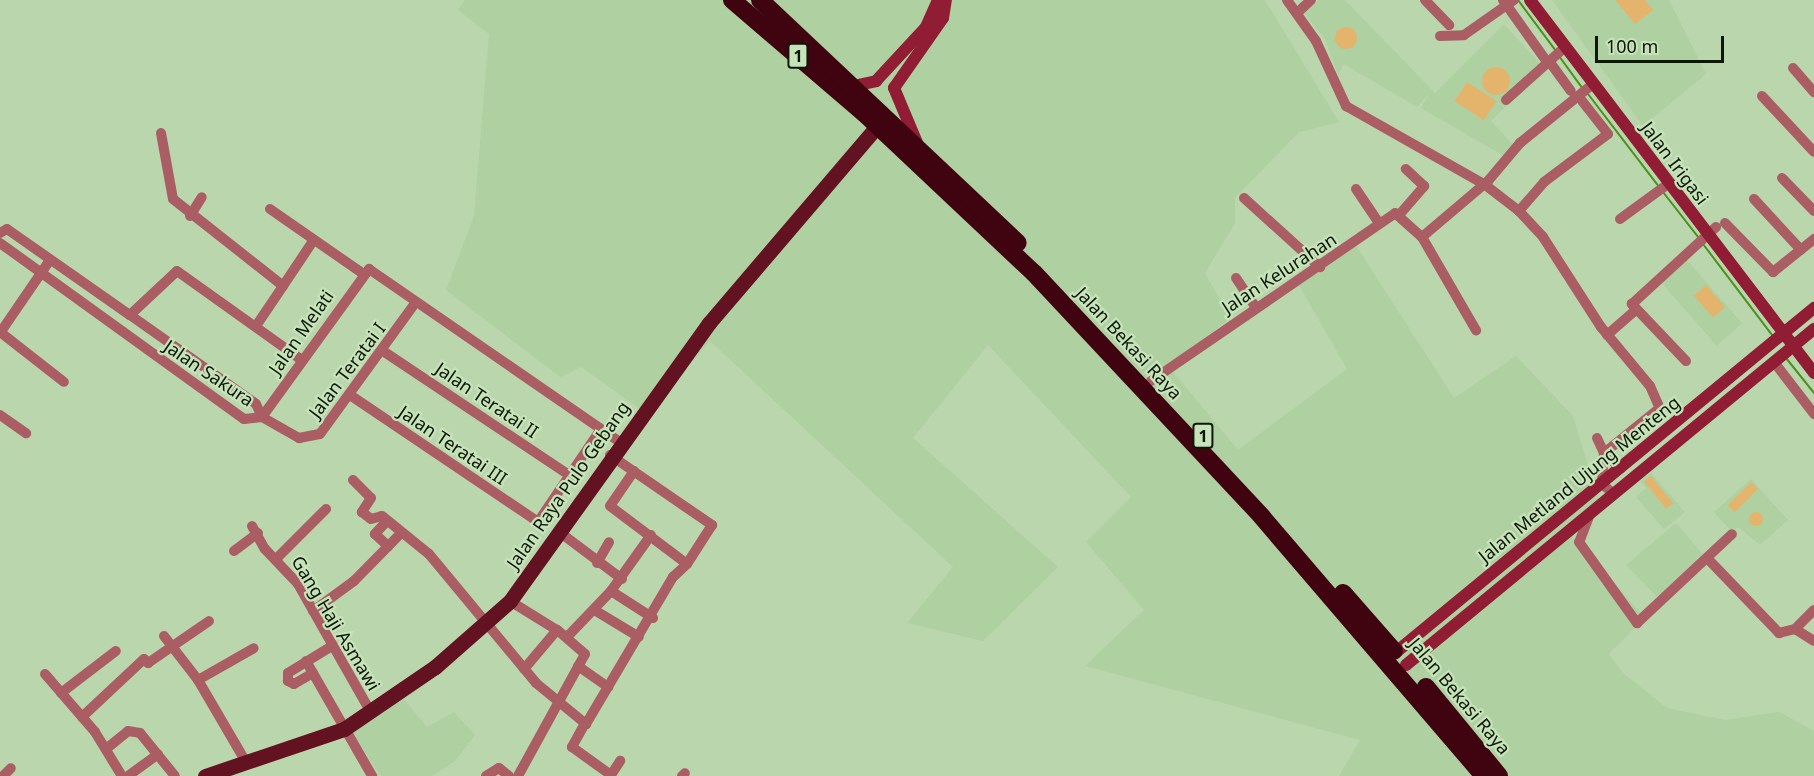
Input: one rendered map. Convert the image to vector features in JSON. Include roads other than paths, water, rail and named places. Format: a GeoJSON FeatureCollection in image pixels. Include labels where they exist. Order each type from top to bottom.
{"type":"FeatureCollection","features":[{"type":"Feature","properties":{"kind":"highway","name":"Jalan Bekasi Raya"},"geometry":{"type":"LineString","coordinates":[[732,0],[881,121],[1151,381],[1320,576],[1484,776]]}},
{"type":"Feature","properties":{"kind":"highway"},"geometry":{"type":"LineString","coordinates":[[751,0],[790,27]]}},
{"type":"Feature","properties":{"kind":"highway","name":"Jalan Bekasi Raya"},"geometry":{"type":"LineString","coordinates":[[760,0],[853,86],[881,121],[919,146],[1037,269],[1320,576],[1401,659],[1499,776]]}},
{"type":"Feature","properties":{"kind":"main road","name":"Jalan Raya Pulo Gebang"},"geometry":{"type":"LineString","coordinates":[[205,776],[344,729],[488,622],[510,601],[610,455],[743,280],[881,121]]}},
{"type":"Feature","properties":{"kind":"street"},"geometry":{"type":"LineString","coordinates":[[853,86],[876,81],[939,16],[939,0]]}},
{"type":"Feature","properties":{"kind":"street"},"geometry":{"type":"LineString","coordinates":[[919,146],[894,88],[939,16],[946,0]]}},
{"type":"Feature","properties":{"kind":"street"},"geometry":{"type":"LineString","coordinates":[[1287,0],[1316,41],[1346,106],[1484,184],[1518,211],[1543,237],[1607,335],[1661,405],[1604,453],[1602,484],[1614,494]]}},
{"type":"Feature","properties":{"kind":"street"},"geometry":{"type":"LineString","coordinates":[[1297,13],[1311,0]]}},
{"type":"Feature","properties":{"kind":"street"},"geometry":{"type":"LineString","coordinates":[[1425,0],[1449,25]]}},
{"type":"Feature","properties":{"kind":"street","name":"Jalan Irigasi"},"geometry":{"type":"LineString","coordinates":[[1530,0],[1563,49],[1583,91],[1710,235],[1814,373]]}},
{"type":"Feature","properties":{"kind":"street"},"geometry":{"type":"LineString","coordinates":[[1440,36],[1464,35],[1508,3],[1549,60],[1583,91],[1608,134],[1544,182],[1518,211]]}},
{"type":"Feature","properties":{"kind":"street"},"geometry":{"type":"LineString","coordinates":[[1506,100],[1563,49]]}},
{"type":"Feature","properties":{"kind":"street"},"geometry":{"type":"LineString","coordinates":[[1793,69],[1814,92]]}},
{"type":"Feature","properties":{"kind":"street"},"geometry":{"type":"LineString","coordinates":[[1422,237],[1484,184],[1520,143],[1583,91]]}},
{"type":"Feature","properties":{"kind":"street"},"geometry":{"type":"LineString","coordinates":[[1762,96],[1814,152]]}},
{"type":"Feature","properties":{"kind":"street"},"geometry":{"type":"LineString","coordinates":[[161,133],[168,190],[190,216],[283,286]]}},
{"type":"Feature","properties":{"kind":"street"},"geometry":{"type":"LineString","coordinates":[[1406,169],[1424,187],[1400,214],[1422,237],[1476,330]]}},
{"type":"Feature","properties":{"kind":"street"},"geometry":{"type":"LineString","coordinates":[[1782,178],[1814,211]]}},
{"type":"Feature","properties":{"kind":"street"},"geometry":{"type":"LineString","coordinates":[[1620,219],[1665,186]]}},
{"type":"Feature","properties":{"kind":"street"},"geometry":{"type":"LineString","coordinates":[[1356,189],[1378,222]]}},
{"type":"Feature","properties":{"kind":"street"},"geometry":{"type":"LineString","coordinates":[[190,216],[202,197]]}},
{"type":"Feature","properties":{"kind":"street"},"geometry":{"type":"LineString","coordinates":[[1244,198],[1320,267]]}},
{"type":"Feature","properties":{"kind":"street"},"geometry":{"type":"LineString","coordinates":[[1754,199],[1801,250]]}},
{"type":"Feature","properties":{"kind":"street"},"geometry":{"type":"LineString","coordinates":[[270,209],[313,241],[416,303],[620,442]]}},
{"type":"Feature","properties":{"kind":"street","name":"Jalan Kelurahan"},"geometry":{"type":"LineString","coordinates":[[1151,381],[1256,308],[1320,267],[1378,222],[1400,214]]}},
{"type":"Feature","properties":{"kind":"street","name":"Jalan Sakura"},"geometry":{"type":"LineString","coordinates":[[0,233],[6,229],[130,315],[256,404],[262,417],[244,419],[0,243]]}},
{"type":"Feature","properties":{"kind":"street"},"geometry":{"type":"LineString","coordinates":[[1686,361],[1636,310],[1633,303],[1710,235],[1773,272],[1814,239]]}},
{"type":"Feature","properties":{"kind":"street"},"geometry":{"type":"LineString","coordinates":[[256,326],[313,241]]}},
{"type":"Feature","properties":{"kind":"street"},"geometry":{"type":"LineString","coordinates":[[50,260],[0,333],[64,381]]}},
{"type":"Feature","properties":{"kind":"street","name":"Jalan Melati"},"geometry":{"type":"LineString","coordinates":[[262,417],[365,271]]}},
{"type":"Feature","properties":{"kind":"street"},"geometry":{"type":"LineString","coordinates":[[130,315],[174,272],[256,326],[302,360]]}},
{"type":"Feature","properties":{"kind":"street"},"geometry":{"type":"LineString","coordinates":[[1236,278],[1256,308]]}},
{"type":"Feature","properties":{"kind":"street","name":"Jalan Teratai I"},"geometry":{"type":"LineString","coordinates":[[262,417],[299,438],[313,437],[350,395],[416,303]]}},
{"type":"Feature","properties":{"kind":"street","name":"Jalan Metland Ujung Menteng"},"geometry":{"type":"LineString","coordinates":[[1401,659],[1602,484],[1768,349],[1814,308]]}},
{"type":"Feature","properties":{"kind":"street"},"geometry":{"type":"LineString","coordinates":[[1607,335],[1636,310]]}},
{"type":"Feature","properties":{"kind":"street","name":"Jalan Metland Ujung Menteng"},"geometry":{"type":"LineString","coordinates":[[1401,659],[1590,514],[1814,329]]}},
{"type":"Feature","properties":{"kind":"street","name":"Jalan Teratai II"},"geometry":{"type":"LineString","coordinates":[[383,351],[572,477]]}},
{"type":"Feature","properties":{"kind":"street"},"geometry":{"type":"LineString","coordinates":[[1774,361],[1814,414]]}},
{"type":"Feature","properties":{"kind":"street","name":"Jalan Teratai III"},"geometry":{"type":"LineString","coordinates":[[350,395],[538,522],[572,477]]}},
{"type":"Feature","properties":{"kind":"street"},"geometry":{"type":"LineString","coordinates":[[0,415],[26,433]]}},
{"type":"Feature","properties":{"kind":"street"},"geometry":{"type":"LineString","coordinates":[[572,477],[601,429]]}},
{"type":"Feature","properties":{"kind":"street"},"geometry":{"type":"LineString","coordinates":[[1598,438],[1604,453],[1621,469]]}},
{"type":"Feature","properties":{"kind":"street"},"geometry":{"type":"LineString","coordinates":[[353,480],[371,498],[362,512],[387,521],[429,554],[488,622],[524,669],[559,705],[586,724],[653,618],[674,577],[687,564],[712,525],[610,455]]}},
{"type":"Feature","properties":{"kind":"street"},"geometry":{"type":"LineString","coordinates":[[634,471],[609,506],[687,564]]}},
{"type":"Feature","properties":{"kind":"street"},"geometry":{"type":"LineString","coordinates":[[278,557],[326,509]]}},
{"type":"Feature","properties":{"kind":"street"},"geometry":{"type":"LineString","coordinates":[[1590,514],[1579,542],[1637,623],[1708,559],[1732,534]]}},
{"type":"Feature","properties":{"kind":"street"},"geometry":{"type":"LineString","coordinates":[[387,521],[375,534],[388,546]]}},
{"type":"Feature","properties":{"kind":"street","name":"Gang Haji Asmawi"},"geometry":{"type":"LineString","coordinates":[[234,551],[255,530],[265,549],[278,557],[313,611],[370,711]]}},
{"type":"Feature","properties":{"kind":"street"},"geometry":{"type":"LineString","coordinates":[[558,531],[597,563],[622,579]]}},
{"type":"Feature","properties":{"kind":"street"},"geometry":{"type":"LineString","coordinates":[[313,611],[401,533]]}},
{"type":"Feature","properties":{"kind":"street"},"geometry":{"type":"LineString","coordinates":[[568,636],[596,611],[622,579],[651,535]]}},
{"type":"Feature","properties":{"kind":"street"},"geometry":{"type":"LineString","coordinates":[[597,563],[609,542]]}},
{"type":"Feature","properties":{"kind":"street"},"geometry":{"type":"LineString","coordinates":[[1708,559],[1775,630],[1795,629],[1814,640]]}},
{"type":"Feature","properties":{"kind":"street"},"geometry":{"type":"LineString","coordinates":[[611,591],[653,618]]}},
{"type":"Feature","properties":{"kind":"street"},"geometry":{"type":"LineString","coordinates":[[510,601],[568,636],[585,654],[518,776]]}},
{"type":"Feature","properties":{"kind":"street"},"geometry":{"type":"LineString","coordinates":[[1795,629],[1814,610]]}},
{"type":"Feature","properties":{"kind":"street"},"geometry":{"type":"LineString","coordinates":[[596,611],[639,637]]}},
{"type":"Feature","properties":{"kind":"street"},"geometry":{"type":"LineString","coordinates":[[82,717],[144,659],[148,663],[209,621]]}},
{"type":"Feature","properties":{"kind":"street"},"geometry":{"type":"LineString","coordinates":[[524,669],[557,630]]}},
{"type":"Feature","properties":{"kind":"street"},"geometry":{"type":"LineString","coordinates":[[164,636],[198,680],[246,762]]}},
{"type":"Feature","properties":{"kind":"street"},"geometry":{"type":"LineString","coordinates":[[313,673],[294,684],[288,681],[288,673],[332,646]]}},
{"type":"Feature","properties":{"kind":"street"},"geometry":{"type":"LineString","coordinates":[[198,680],[254,648]]}},
{"type":"Feature","properties":{"kind":"street"},"geometry":{"type":"LineString","coordinates":[[61,693],[116,651]]}},
{"type":"Feature","properties":{"kind":"street"},"geometry":{"type":"LineString","coordinates":[[306,661],[372,776]]}},
{"type":"Feature","properties":{"kind":"street"},"geometry":{"type":"LineString","coordinates":[[578,666],[608,687]]}},
{"type":"Feature","properties":{"kind":"street"},"geometry":{"type":"LineString","coordinates":[[45,674],[106,748],[122,776]]}},
{"type":"Feature","properties":{"kind":"street"},"geometry":{"type":"LineString","coordinates":[[583,727],[573,747],[611,776],[620,761]]}},
{"type":"Feature","properties":{"kind":"street"},"geometry":{"type":"LineString","coordinates":[[106,748],[131,730],[158,754],[175,776]]}},
{"type":"Feature","properties":{"kind":"street"},"geometry":{"type":"LineString","coordinates":[[128,776],[158,754]]}},
{"type":"Feature","properties":{"kind":"street"},"geometry":{"type":"LineString","coordinates":[[486,776],[499,768],[509,776]]}},
{"type":"Feature","properties":{"kind":"waterway"},"geometry":{"type":"LineString","coordinates":[[1518,0],[1556,51]]}},
{"type":"Feature","properties":{"kind":"waterway"},"geometry":{"type":"LineString","coordinates":[[1559,56],[1582,88]]}},
{"type":"Feature","properties":{"kind":"waterway"},"geometry":{"type":"LineString","coordinates":[[1588,94],[1659,187]]}},
{"type":"Feature","properties":{"kind":"waterway"},"geometry":{"type":"LineString","coordinates":[[1663,192],[1698,237]]}},
{"type":"Feature","properties":{"kind":"waterway"},"geometry":{"type":"LineString","coordinates":[[1703,244],[1772,335]]}},
{"type":"Feature","properties":{"kind":"waterway"},"geometry":{"type":"LineString","coordinates":[[1786,358],[1814,393]]}}]}
